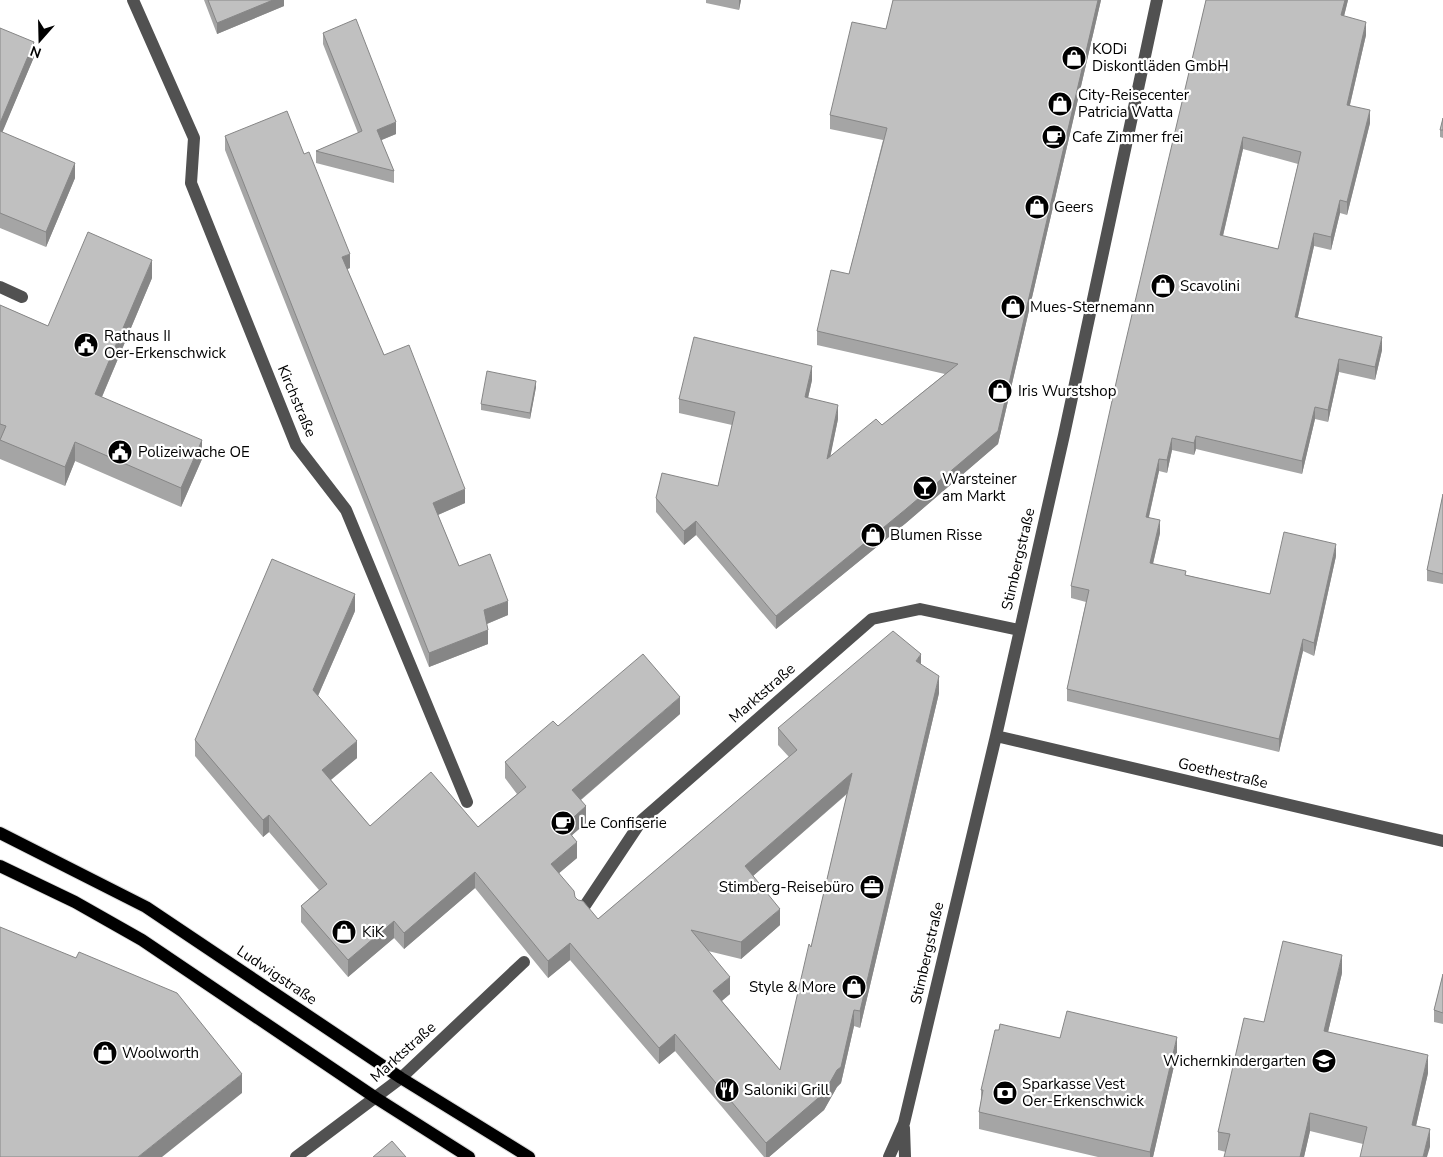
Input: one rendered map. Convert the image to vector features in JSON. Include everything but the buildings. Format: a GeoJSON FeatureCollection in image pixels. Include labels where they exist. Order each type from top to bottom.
{"type":"FeatureCollection","features":[{"type":"Feature","properties":{"kind":"main road","name":"Ludwigstraße"},"geometry":{"type":"LineString","coordinates":[[0,833],[146,907],[401,1078],[529,1157]]}},
{"type":"Feature","properties":{"kind":"main road"},"geometry":{"type":"LineString","coordinates":[[0,866],[75,902],[142,940],[376,1098],[470,1157]]}},
{"type":"Feature","properties":{"kind":"street","name":"Kirchstraße"},"geometry":{"type":"LineString","coordinates":[[133,0],[194,138],[191,184],[296,445],[346,510],[467,802]]}},
{"type":"Feature","properties":{"kind":"street","name":"Stimbergstraße"},"geometry":{"type":"LineString","coordinates":[[889,1157],[904,1123],[996,736],[1066,425],[1157,0]]}},
{"type":"Feature","properties":{"kind":"street"},"geometry":{"type":"LineString","coordinates":[[0,287],[22,297]]}},
{"type":"Feature","properties":{"kind":"street","name":"Marktstraße"},"geometry":{"type":"LineString","coordinates":[[582,910],[642,820],[872,619],[920,609],[1019,630]]}},
{"type":"Feature","properties":{"kind":"street","name":"Goethestraße"},"geometry":{"type":"LineString","coordinates":[[996,736],[1443,841]]}},
{"type":"Feature","properties":{"kind":"street","name":"Marktstraße"},"geometry":{"type":"LineString","coordinates":[[296,1157],[401,1078],[524,962]]}},
{"type":"Feature","properties":{"kind":"street","name":"Stimbergstraße"},"geometry":{"type":"LineString","coordinates":[[904,1123],[905,1157]]}},
{"type":"Feature","properties":{"kind":"place","name":"KODi Diskontläden GmbH"},"geometry":{"type":"Point","coordinates":[1074,58]}},
{"type":"Feature","properties":{"kind":"place","name":"City-Reisecenter Patricia Watta"},"geometry":{"type":"Point","coordinates":[1060,104]}},
{"type":"Feature","properties":{"kind":"place","name":"Cafe Zimmer frei"},"geometry":{"type":"Point","coordinates":[1054,137]}},
{"type":"Feature","properties":{"kind":"place","name":"Geers"},"geometry":{"type":"Point","coordinates":[1037,207]}},
{"type":"Feature","properties":{"kind":"place","name":"Scavolini"},"geometry":{"type":"Point","coordinates":[1163,286]}},
{"type":"Feature","properties":{"kind":"place","name":"Mues-Sternemann"},"geometry":{"type":"Point","coordinates":[1013,307]}},
{"type":"Feature","properties":{"kind":"place","name":"Rathaus II Oer-Erkenschwick"},"geometry":{"type":"Point","coordinates":[86,345]}},
{"type":"Feature","properties":{"kind":"place","name":"Iris Wurstshop"},"geometry":{"type":"Point","coordinates":[1000,391]}},
{"type":"Feature","properties":{"kind":"place","name":"Polizeiwache OE"},"geometry":{"type":"Point","coordinates":[120,452]}},
{"type":"Feature","properties":{"kind":"place","name":"Warsteiner am Markt"},"geometry":{"type":"Point","coordinates":[925,488]}},
{"type":"Feature","properties":{"kind":"place","name":"Blumen Risse"},"geometry":{"type":"Point","coordinates":[873,535]}},
{"type":"Feature","properties":{"kind":"place","name":"Le Confiserie"},"geometry":{"type":"Point","coordinates":[563,823]}},
{"type":"Feature","properties":{"kind":"place","name":"Stimberg-Reisebüro"},"geometry":{"type":"Point","coordinates":[872,887]}},
{"type":"Feature","properties":{"kind":"place","name":"KiK"},"geometry":{"type":"Point","coordinates":[344,932]}},
{"type":"Feature","properties":{"kind":"place","name":"Style & More"},"geometry":{"type":"Point","coordinates":[854,987]}},
{"type":"Feature","properties":{"kind":"place","name":"Woolworth"},"geometry":{"type":"Point","coordinates":[105,1053]}},
{"type":"Feature","properties":{"kind":"place","name":"Wichernkindergarten"},"geometry":{"type":"Point","coordinates":[1324,1061]}},
{"type":"Feature","properties":{"kind":"place","name":"Saloniki Grill"},"geometry":{"type":"Point","coordinates":[727,1090]}},
{"type":"Feature","properties":{"kind":"place","name":"Sparkasse Vest Oer-Erkenschwick"},"geometry":{"type":"Point","coordinates":[1005,1093]}}]}
